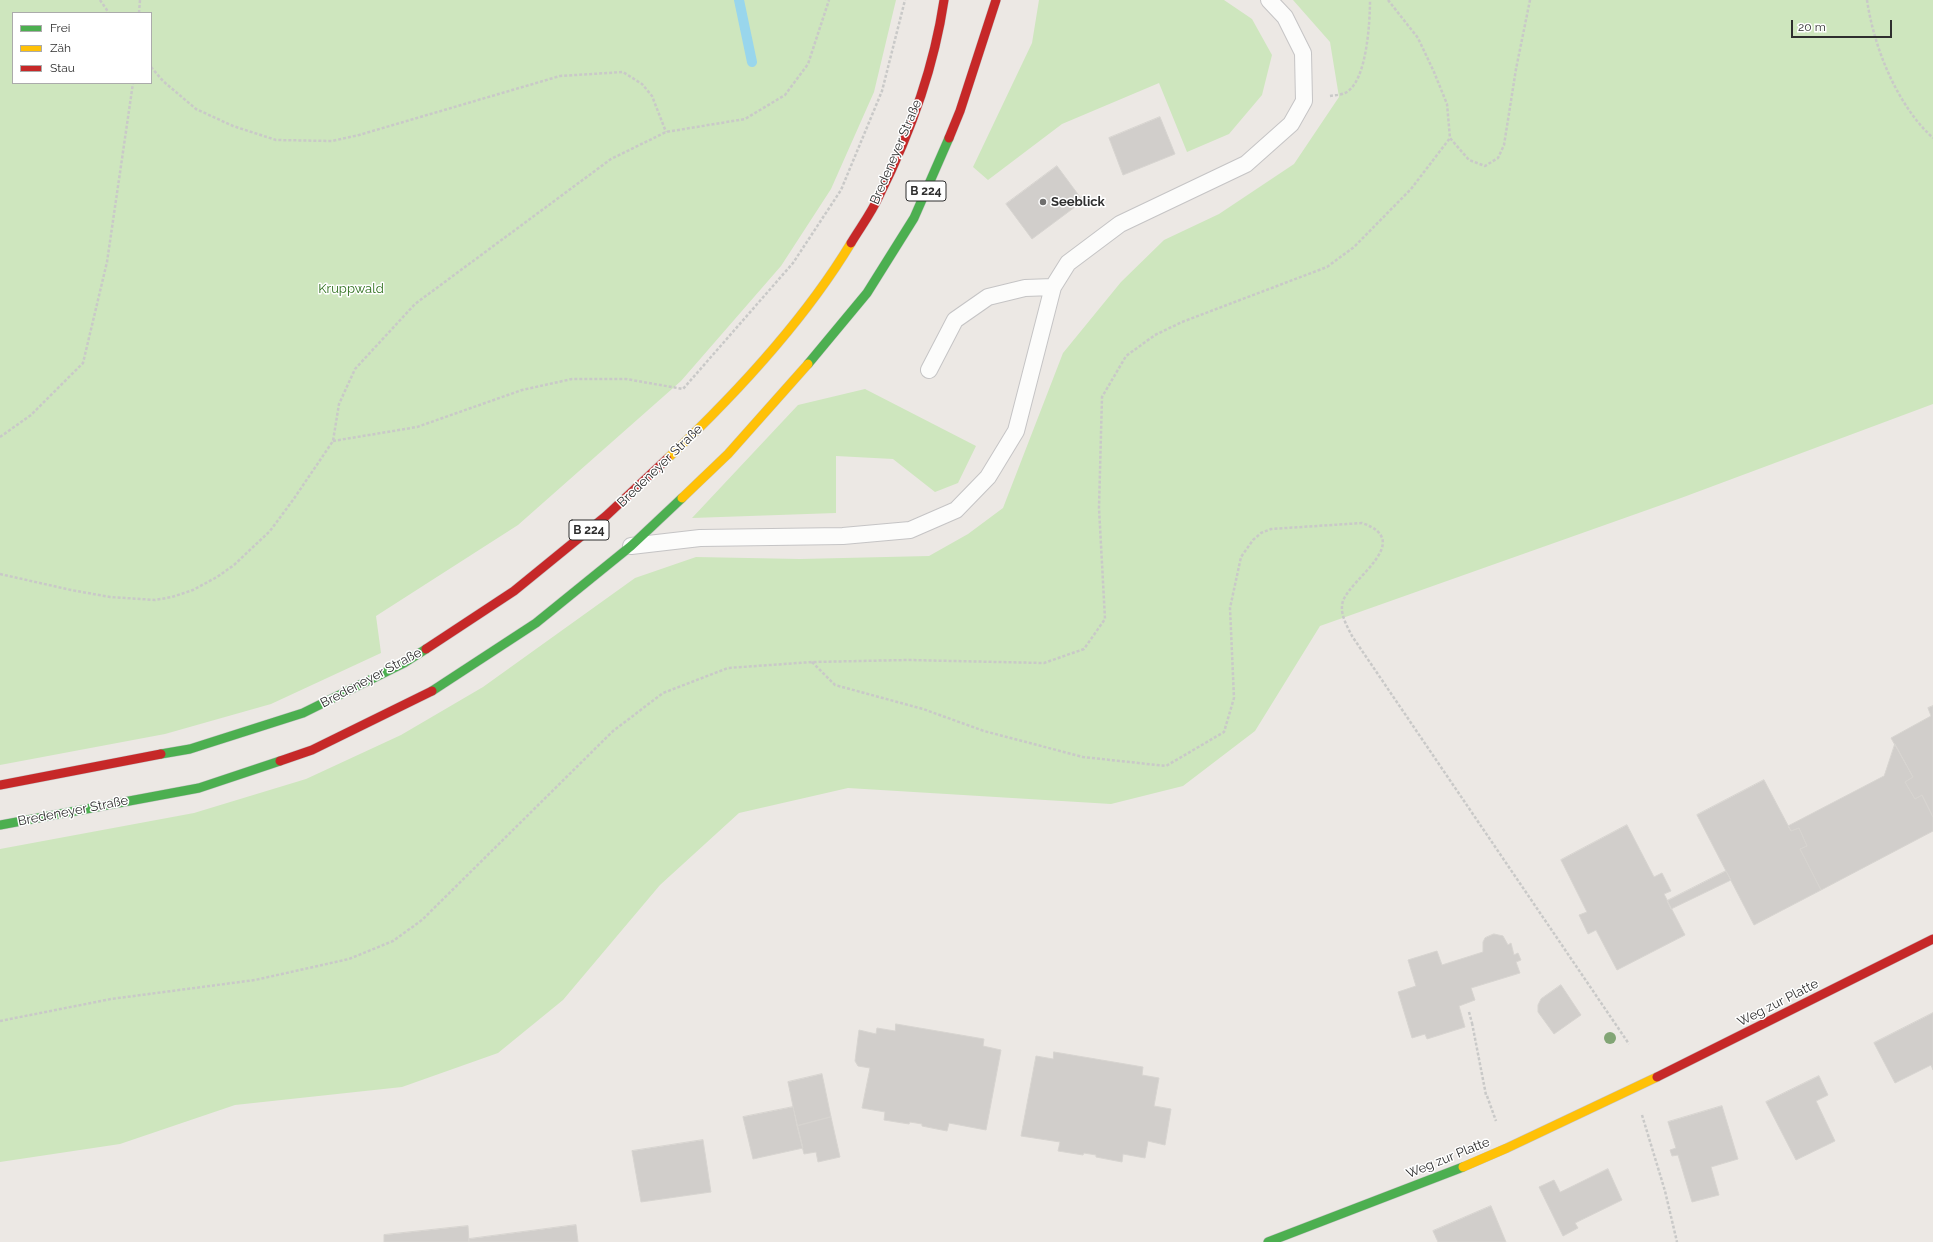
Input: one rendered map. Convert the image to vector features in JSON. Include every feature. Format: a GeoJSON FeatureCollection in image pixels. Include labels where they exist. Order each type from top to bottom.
{"type":"FeatureCollection","features":[{"type":"Feature","properties":{"kind":"main road","name":"Bredeneyer Straße"},"geometry":{"type":"LineString","coordinates":[[0,785],[190,749],[303,713],[411,659],[514,591],[606,516],[700,428],[784,336],[836,268],[879,197],[917,110],[940,28],[944,0]]}},
{"type":"Feature","properties":{"kind":"main road","name":"Bredeneyer Straße"},"geometry":{"type":"LineString","coordinates":[[0,825],[199,788],[312,750],[424,696],[536,623],[631,546],[728,454],[812,360],[867,293],[914,218],[960,111],[996,0]]}},
{"type":"Feature","properties":{"kind":"main road","name":"Weg zur Platte"},"geometry":{"type":"LineString","coordinates":[[1268,1242],[1473,1163],[1710,1052],[1933,939]]}},
{"type":"Feature","properties":{"kind":"lane"},"geometry":{"type":"LineString","coordinates":[[631,546],[700,538],[843,536],[910,530],[956,510],[988,477],[1016,431],[1053,287],[1068,263],[1120,224],[1246,164],[1291,124],[1304,102],[1303,53],[1285,17],[1270,0]]}},
{"type":"Feature","properties":{"kind":"lane"},"geometry":{"type":"LineString","coordinates":[[929,370],[955,320],[988,297],[1025,288],[1053,287]]}},
{"type":"Feature","properties":{"kind":"path"},"geometry":{"type":"LineString","coordinates":[[100,0],[108,12]]}},
{"type":"Feature","properties":{"kind":"path"},"geometry":{"type":"LineString","coordinates":[[140,0],[140,12]]}},
{"type":"Feature","properties":{"kind":"path"},"geometry":{"type":"LineString","coordinates":[[0,574],[71,590],[136,600],[155,600],[172,597],[193,590],[234,566],[270,530],[293,500],[333,441],[339,404],[355,369],[415,304],[611,159],[666,132],[745,119],[785,95],[808,64],[829,0]]}},
{"type":"Feature","properties":{"kind":"path"},"geometry":{"type":"LineString","coordinates":[[333,441],[417,427],[522,390],[572,379],[626,380],[682,389],[793,263],[841,190],[882,91],[905,0]]}},
{"type":"Feature","properties":{"kind":"path"},"geometry":{"type":"LineString","coordinates":[[1304,102],[1346,93],[1361,76],[1370,15],[1370,0]]}},
{"type":"Feature","properties":{"kind":"path"},"geometry":{"type":"LineString","coordinates":[[1388,0],[1418,38],[1434,72],[1447,104],[1450,138],[1469,160],[1485,166],[1498,158],[1504,145],[1516,69],[1530,0]]}},
{"type":"Feature","properties":{"kind":"path"},"geometry":{"type":"LineString","coordinates":[[1867,0],[1875,37],[1899,96],[1920,127],[1933,138]]}},
{"type":"Feature","properties":{"kind":"path"},"geometry":{"type":"LineString","coordinates":[[152,68],[163,81],[196,109],[233,126],[276,140],[309,142],[338,140],[359,136],[560,76],[623,72],[642,84],[652,96],[666,132]]}},
{"type":"Feature","properties":{"kind":"path"},"geometry":{"type":"LineString","coordinates":[[0,436],[31,415],[83,363],[107,262],[133,84]]}},
{"type":"Feature","properties":{"kind":"path"},"geometry":{"type":"LineString","coordinates":[[0,1021],[111,999],[255,980],[349,959],[394,941],[422,920],[613,731],[663,693],[728,668],[812,662],[908,660],[1044,663],[1084,649],[1105,619],[1099,508],[1102,397],[1126,356],[1155,335],[1182,322],[1327,267],[1354,247],[1411,189],[1450,138]]}},
{"type":"Feature","properties":{"kind":"path"},"geometry":{"type":"LineString","coordinates":[[812,662],[835,685],[923,709],[984,730],[1083,757],[1166,766],[1224,732],[1234,698],[1230,608],[1241,557],[1252,540],[1261,533],[1271,529],[1362,523],[1373,526],[1379,533],[1382,549],[1377,559],[1348,591],[1343,601],[1342,612],[1346,624],[1352,636],[1629,1044]]}},
{"type":"Feature","properties":{"kind":"path"},"geometry":{"type":"LineString","coordinates":[[1470,1012],[1486,1095]]}},
{"type":"Feature","properties":{"kind":"path"},"geometry":{"type":"LineString","coordinates":[[1634,1088],[1665,1191],[1677,1242]]}},
{"type":"Feature","properties":{"kind":"green space","name":"Kruppwald"},"geometry":{"type":"Polygon","coordinates":[[[0,0],[896,0],[874,92],[831,189],[781,266],[681,381],[518,525],[376,616],[381,653],[271,704],[165,734],[0,765],[0,0]]]}},
{"type":"Feature","properties":{"kind":"green space"},"geometry":{"type":"Polygon","coordinates":[[[1039,0],[1224,0],[1252,19],[1272,55],[1262,95],[1229,134],[1187,152],[1159,83],[1062,124],[988,180],[973,167],[1032,43],[1039,0]]]}},
{"type":"Feature","properties":{"kind":"green space"},"geometry":{"type":"Polygon","coordinates":[[[1293,0],[1933,0],[1933,404],[1681,498],[1320,626],[1255,731],[1183,786],[1111,804],[848,788],[739,813],[660,885],[563,1000],[498,1053],[402,1087],[235,1105],[120,1144],[0,1162],[0,849],[194,813],[306,779],[401,735],[483,687],[635,578],[696,557],[800,559],[929,556],[968,534],[1003,508],[1063,353],[1121,282],[1164,240],[1219,214],[1294,164],[1339,97],[1330,42],[1293,0]]]}},
{"type":"Feature","properties":{"kind":"green space"},"geometry":{"type":"Polygon","coordinates":[[[865,389],[976,446],[958,483],[935,492],[893,459],[836,456],[836,513],[692,518],[798,405],[865,389]]]}},
{"type":"Feature","properties":{"kind":"building"},"geometry":{"type":"Polygon","coordinates":[[[1160,117],[1175,154],[1123,175],[1109,138],[1160,117]]]}},
{"type":"Feature","properties":{"kind":"building"},"geometry":{"type":"Polygon","coordinates":[[[1057,166],[1083,201],[1032,239],[1006,204],[1057,166]]]}},
{"type":"Feature","properties":{"kind":"building"},"geometry":{"type":"Polygon","coordinates":[[[1933,706],[1933,817],[1922,795],[1915,799],[1905,782],[1913,777],[1891,738],[1931,716],[1928,708],[1933,706]]]}},
{"type":"Feature","properties":{"kind":"building"},"geometry":{"type":"Polygon","coordinates":[[[1895,744],[1913,777],[1905,782],[1915,799],[1922,795],[1933,817],[1933,831],[1821,890],[1800,849],[1807,846],[1799,828],[1791,831],[1788,826],[1884,776],[1895,744]]]}},
{"type":"Feature","properties":{"kind":"building"},"geometry":{"type":"Polygon","coordinates":[[[1764,780],[1791,831],[1799,828],[1807,846],[1800,849],[1821,890],[1754,925],[1697,815],[1764,780]]]}},
{"type":"Feature","properties":{"kind":"building"},"geometry":{"type":"Polygon","coordinates":[[[1627,825],[1654,877],[1662,873],[1671,891],[1664,894],[1685,935],[1617,970],[1596,930],[1588,934],[1579,915],[1587,912],[1561,860],[1627,825]]]}},
{"type":"Feature","properties":{"kind":"building"},"geometry":{"type":"Polygon","coordinates":[[[1726,871],[1731,880],[1671,909],[1667,901],[1726,871]]]}},
{"type":"Feature","properties":{"kind":"building"},"geometry":{"type":"Polygon","coordinates":[[[1494,934],[1503,936],[1508,945],[1511,943],[1514,955],[1518,953],[1521,960],[1516,962],[1520,973],[1471,988],[1475,1000],[1459,1006],[1465,1027],[1427,1039],[1425,1034],[1412,1038],[1398,992],[1416,986],[1408,960],[1437,951],[1442,965],[1483,952],[1483,942],[1485,938],[1494,934]]]}},
{"type":"Feature","properties":{"kind":"building"},"geometry":{"type":"Polygon","coordinates":[[[1561,985],[1581,1015],[1554,1034],[1538,1012],[1538,1005],[1541,999],[1561,985]]]}},
{"type":"Feature","properties":{"kind":"building"},"geometry":{"type":"Polygon","coordinates":[[[1933,1013],[1933,1070],[1931,1065],[1895,1083],[1874,1043],[1933,1013]]]}},
{"type":"Feature","properties":{"kind":"building"},"geometry":{"type":"Polygon","coordinates":[[[896,1024],[984,1039],[983,1046],[1001,1050],[986,1130],[949,1123],[947,1131],[922,1126],[922,1124],[910,1122],[909,1124],[884,1120],[885,1112],[862,1108],[870,1068],[858,1066],[855,1061],[859,1030],[876,1034],[877,1028],[895,1031],[896,1024]]]}},
{"type":"Feature","properties":{"kind":"building"},"geometry":{"type":"Polygon","coordinates":[[[1054,1052],[1143,1067],[1142,1075],[1159,1078],[1154,1106],[1171,1109],[1165,1145],[1148,1141],[1145,1158],[1123,1154],[1122,1162],[1096,1157],[1096,1155],[1084,1153],[1083,1155],[1058,1151],[1060,1142],[1021,1136],[1036,1056],[1053,1059],[1054,1052]]]}},
{"type":"Feature","properties":{"kind":"building"},"geometry":{"type":"Polygon","coordinates":[[[822,1074],[831,1117],[797,1126],[788,1082],[822,1074]]]}},
{"type":"Feature","properties":{"kind":"building"},"geometry":{"type":"Polygon","coordinates":[[[1819,1076],[1828,1095],[1816,1101],[1835,1141],[1796,1160],[1766,1102],[1819,1076]]]}},
{"type":"Feature","properties":{"kind":"building"},"geometry":{"type":"Polygon","coordinates":[[[1722,1106],[1738,1159],[1711,1167],[1719,1195],[1692,1202],[1678,1155],[1672,1156],[1670,1150],[1676,1148],[1668,1122],[1722,1106]]]}},
{"type":"Feature","properties":{"kind":"building"},"geometry":{"type":"Polygon","coordinates":[[[793,1107],[803,1148],[753,1159],[743,1117],[793,1107]]]}},
{"type":"Feature","properties":{"kind":"building"},"geometry":{"type":"Polygon","coordinates":[[[831,1117],[840,1157],[818,1162],[816,1152],[804,1154],[797,1126],[831,1117]]]}},
{"type":"Feature","properties":{"kind":"building"},"geometry":{"type":"Polygon","coordinates":[[[703,1140],[711,1192],[641,1202],[632,1151],[703,1140]]]}},
{"type":"Feature","properties":{"kind":"building"},"geometry":{"type":"Polygon","coordinates":[[[1608,1169],[1622,1200],[1575,1223],[1578,1228],[1563,1236],[1539,1187],[1554,1180],[1560,1192],[1608,1169]]]}},
{"type":"Feature","properties":{"kind":"building"},"geometry":{"type":"Polygon","coordinates":[[[1491,1206],[1506,1242],[1438,1242],[1433,1231],[1491,1206]]]}},
{"type":"Feature","properties":{"kind":"building"},"geometry":{"type":"Polygon","coordinates":[[[576,1225],[578,1242],[469,1242],[469,1239],[576,1225]]]}},
{"type":"Feature","properties":{"kind":"building"},"geometry":{"type":"Polygon","coordinates":[[[468,1226],[469,1242],[384,1242],[384,1235],[468,1226]]]}},
{"type":"Feature","properties":{"kind":"waterway"},"geometry":{"type":"LineString","coordinates":[[739,0],[752,62]]}},
{"type":"Feature","properties":{"kind":"traffic: fast"},"geometry":{"type":"LineString","coordinates":[[808,364],[867,293],[914,218],[949,138]]}},
{"type":"Feature","properties":{"kind":"traffic: fast"},"geometry":{"type":"LineString","coordinates":[[432,691],[536,623],[631,546],[682,498]]}},
{"type":"Feature","properties":{"kind":"traffic: fast"},"geometry":{"type":"LineString","coordinates":[[161,754],[190,749],[303,713],[404,663],[426,649]]}},
{"type":"Feature","properties":{"kind":"traffic: fast"},"geometry":{"type":"LineString","coordinates":[[0,825],[199,788],[280,761]]}},
{"type":"Feature","properties":{"kind":"traffic: fast"},"geometry":{"type":"LineString","coordinates":[[1268,1242],[1463,1167]]}},
{"type":"Feature","properties":{"kind":"traffic: slow"},"geometry":{"type":"LineString","coordinates":[[667,459],[742,384],[790,329],[812,301],[851,243]]}},
{"type":"Feature","properties":{"kind":"traffic: slow"},"geometry":{"type":"LineString","coordinates":[[682,498],[728,454],[808,364]]}},
{"type":"Feature","properties":{"kind":"traffic: slow"},"geometry":{"type":"LineString","coordinates":[[1463,1167],[1507,1148],[1657,1077]]}},
{"type":"Feature","properties":{"kind":"traffic: jam"},"geometry":{"type":"LineString","coordinates":[[851,243],[876,202],[911,125],[934,51],[944,0]]}},
{"type":"Feature","properties":{"kind":"traffic: jam"},"geometry":{"type":"LineString","coordinates":[[949,138],[960,111],[996,0]]}},
{"type":"Feature","properties":{"kind":"traffic: jam"},"geometry":{"type":"LineString","coordinates":[[426,649],[514,591],[606,516],[667,459]]}},
{"type":"Feature","properties":{"kind":"traffic: jam"},"geometry":{"type":"LineString","coordinates":[[280,761],[312,750],[432,691]]}},
{"type":"Feature","properties":{"kind":"traffic: jam"},"geometry":{"type":"LineString","coordinates":[[0,785],[161,754]]}},
{"type":"Feature","properties":{"kind":"traffic: jam"},"geometry":{"type":"LineString","coordinates":[[1657,1077],[1933,939]]}},
{"type":"Feature","properties":{"kind":"place","name":"Seeblick"},"geometry":{"type":"Point","coordinates":[1043,202]}}]}
